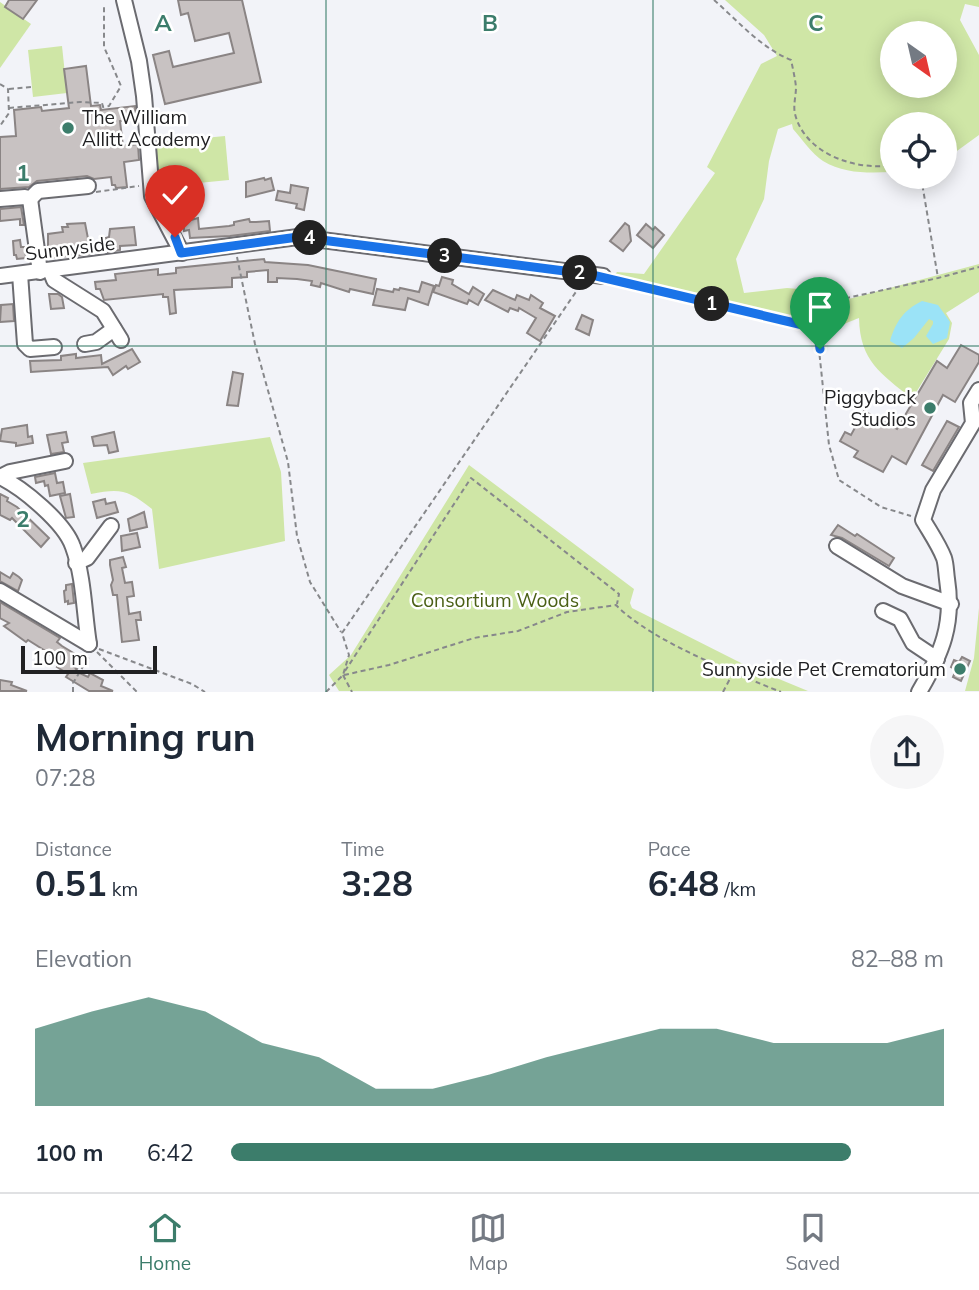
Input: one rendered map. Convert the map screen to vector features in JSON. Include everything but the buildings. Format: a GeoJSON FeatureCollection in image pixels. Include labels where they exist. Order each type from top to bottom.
{"type":"FeatureCollection","features":[{"type":"Feature","properties":{"kind":"street"},"geometry":{"type":"LineString","coordinates":[[124,0],[139,61],[144,96],[152,196],[181,253]]}},
{"type":"Feature","properties":{"kind":"street"},"geometry":{"type":"LineString","coordinates":[[30,199],[38,191],[88,187]]}},
{"type":"Feature","properties":{"kind":"street"},"geometry":{"type":"LineString","coordinates":[[0,199],[30,199]]}},
{"type":"Feature","properties":{"kind":"street"},"geometry":{"type":"LineString","coordinates":[[30,199],[45,271],[54,280],[103,312],[118,334],[85,344]]}},
{"type":"Feature","properties":{"kind":"street","name":"Sunnyside"},"geometry":{"type":"LineString","coordinates":[[0,276],[298,237],[588,274],[609,279]]}},
{"type":"Feature","properties":{"kind":"street"},"geometry":{"type":"LineString","coordinates":[[20,274],[25,344],[30,349],[54,347]]}},
{"type":"Feature","properties":{"kind":"street"},"geometry":{"type":"LineString","coordinates":[[919,691],[937,659],[951,604],[944,559],[923,520],[933,490],[973,423],[971,403],[979,390]]}},
{"type":"Feature","properties":{"kind":"street"},"geometry":{"type":"LineString","coordinates":[[0,477],[10,472],[65,461]]}},
{"type":"Feature","properties":{"kind":"street"},"geometry":{"type":"LineString","coordinates":[[0,477],[22,490],[66,534],[73,547],[89,643]]}},
{"type":"Feature","properties":{"kind":"street"},"geometry":{"type":"LineString","coordinates":[[76,563],[87,558],[111,526]]}},
{"type":"Feature","properties":{"kind":"street"},"geometry":{"type":"LineString","coordinates":[[837,546],[902,586],[951,604]]}},
{"type":"Feature","properties":{"kind":"street"},"geometry":{"type":"LineString","coordinates":[[0,592],[89,643]]}},
{"type":"Feature","properties":{"kind":"street"},"geometry":{"type":"LineString","coordinates":[[883,611],[900,619],[913,643],[937,659]]}},
{"type":"Feature","properties":{"kind":"path"},"geometry":{"type":"LineString","coordinates":[[714,0],[758,39],[779,55],[791,60],[796,88],[796,117],[806,134],[817,145],[832,157],[859,165],[880,165]]}},
{"type":"Feature","properties":{"kind":"path"},"geometry":{"type":"LineString","coordinates":[[9,108],[80,102],[109,106],[121,86],[104,47],[104,6]]}},
{"type":"Feature","properties":{"kind":"path"},"geometry":{"type":"LineString","coordinates":[[0,84],[8,89],[32,87]]}},
{"type":"Feature","properties":{"kind":"path"},"geometry":{"type":"LineString","coordinates":[[0,126],[9,113],[8,89]]}},
{"type":"Feature","properties":{"kind":"path"},"geometry":{"type":"LineString","coordinates":[[923,189],[938,278]]}},
{"type":"Feature","properties":{"kind":"path"},"geometry":{"type":"LineString","coordinates":[[235,245],[255,344],[288,462],[297,536],[310,582],[342,633],[349,655],[343,675],[352,691]]}},
{"type":"Feature","properties":{"kind":"path"},"geometry":{"type":"LineString","coordinates":[[923,520],[881,508],[839,480],[829,445],[815,305],[979,267]]}},
{"type":"Feature","properties":{"kind":"path"},"geometry":{"type":"LineString","coordinates":[[342,633],[588,274]]}},
{"type":"Feature","properties":{"kind":"path"},"geometry":{"type":"LineString","coordinates":[[609,279],[803,325],[816,320]]}},
{"type":"Feature","properties":{"kind":"path"},"geometry":{"type":"LineString","coordinates":[[326,691],[343,675],[471,478],[619,594],[616,605]]}},
{"type":"Feature","properties":{"kind":"path"},"geometry":{"type":"LineString","coordinates":[[343,675],[390,665],[474,638],[518,631],[567,612],[616,605]]}},
{"type":"Feature","properties":{"kind":"path"},"geometry":{"type":"LineString","coordinates":[[616,605],[626,615],[657,634],[734,673],[781,691]]}},
{"type":"Feature","properties":{"kind":"path"},"geometry":{"type":"LineString","coordinates":[[73,691],[74,683],[91,654],[89,643]]}},
{"type":"Feature","properties":{"kind":"path"},"geometry":{"type":"LineString","coordinates":[[89,643],[137,691]]}},
{"type":"Feature","properties":{"kind":"path"},"geometry":{"type":"LineString","coordinates":[[89,643],[113,656],[205,691]]}},
{"type":"Feature","properties":{"kind":"path"},"geometry":{"type":"LineString","coordinates":[[723,691],[734,673]]}},
{"type":"Feature","properties":{"kind":"green space"},"geometry":{"type":"Polygon","coordinates":[[[725,0],[979,0],[979,7],[965,4],[960,20],[979,55],[979,135],[957,151],[957,112],[880,112],[880,172],[857,172],[839,168],[819,158],[793,129],[792,124],[778,129],[769,161],[764,199],[736,259],[744,293],[787,288],[810,290],[819,299],[809,310],[806,319],[613,277],[617,272],[644,274],[715,173],[707,167],[761,64],[777,56],[764,35],[725,0]]]}},
{"type":"Feature","properties":{"kind":"green space"},"geometry":{"type":"Polygon","coordinates":[[[0,2],[31,24],[0,68],[0,2]]]}},
{"type":"Feature","properties":{"kind":"green space"},"geometry":{"type":"Polygon","coordinates":[[[62,46],[67,93],[33,97],[28,50],[62,46]]]}},
{"type":"Feature","properties":{"kind":"green space"},"geometry":{"type":"Polygon","coordinates":[[[225,136],[229,180],[158,187],[153,143],[225,136]]]}},
{"type":"Feature","properties":{"kind":"green space"},"geometry":{"type":"Polygon","coordinates":[[[979,264],[979,292],[946,313],[952,323],[949,339],[912,399],[882,374],[868,356],[863,346],[859,318],[834,330],[823,343],[819,307],[979,264]]]}},
{"type":"Feature","properties":{"kind":"green space"},"geometry":{"type":"Polygon","coordinates":[[[270,437],[281,472],[285,541],[159,569],[152,509],[124,492],[91,494],[83,463],[270,437]]]}},
{"type":"Feature","properties":{"kind":"green space","name":"Consortium Woods"},"geometry":{"type":"Polygon","coordinates":[[[469,465],[634,589],[630,603],[632,608],[745,665],[808,691],[339,691],[329,675],[351,655],[469,465]]]}},
{"type":"Feature","properties":{"kind":"green space"},"geometry":{"type":"Polygon","coordinates":[[[979,608],[979,691],[965,691],[974,658],[979,608]]]}},
{"type":"Feature","properties":{"kind":"water"},"geometry":{"type":"Polygon","coordinates":[[[922,301],[938,305],[950,322],[947,338],[933,344],[926,336],[933,324],[929,319],[902,348],[890,341],[902,317],[922,301]]]}},
{"type":"Feature","properties":{"kind":"place","name":"The William Allitt Academy"},"geometry":{"type":"Point","coordinates":[68,128]}},
{"type":"Feature","properties":{"kind":"place","name":"Piggyback Studios"},"geometry":{"type":"Point","coordinates":[930,408]}},
{"type":"Feature","properties":{"kind":"place","name":"Sunnyside Pet Crematorium"},"geometry":{"type":"Point","coordinates":[960,669]}},
{"type":"Feature","properties":{"kind":"route"},"geometry":{"type":"LineString","coordinates":[[175,237],[181,253],[298,237],[588,274],[803,325],[816,320],[820,349]]}}]}
